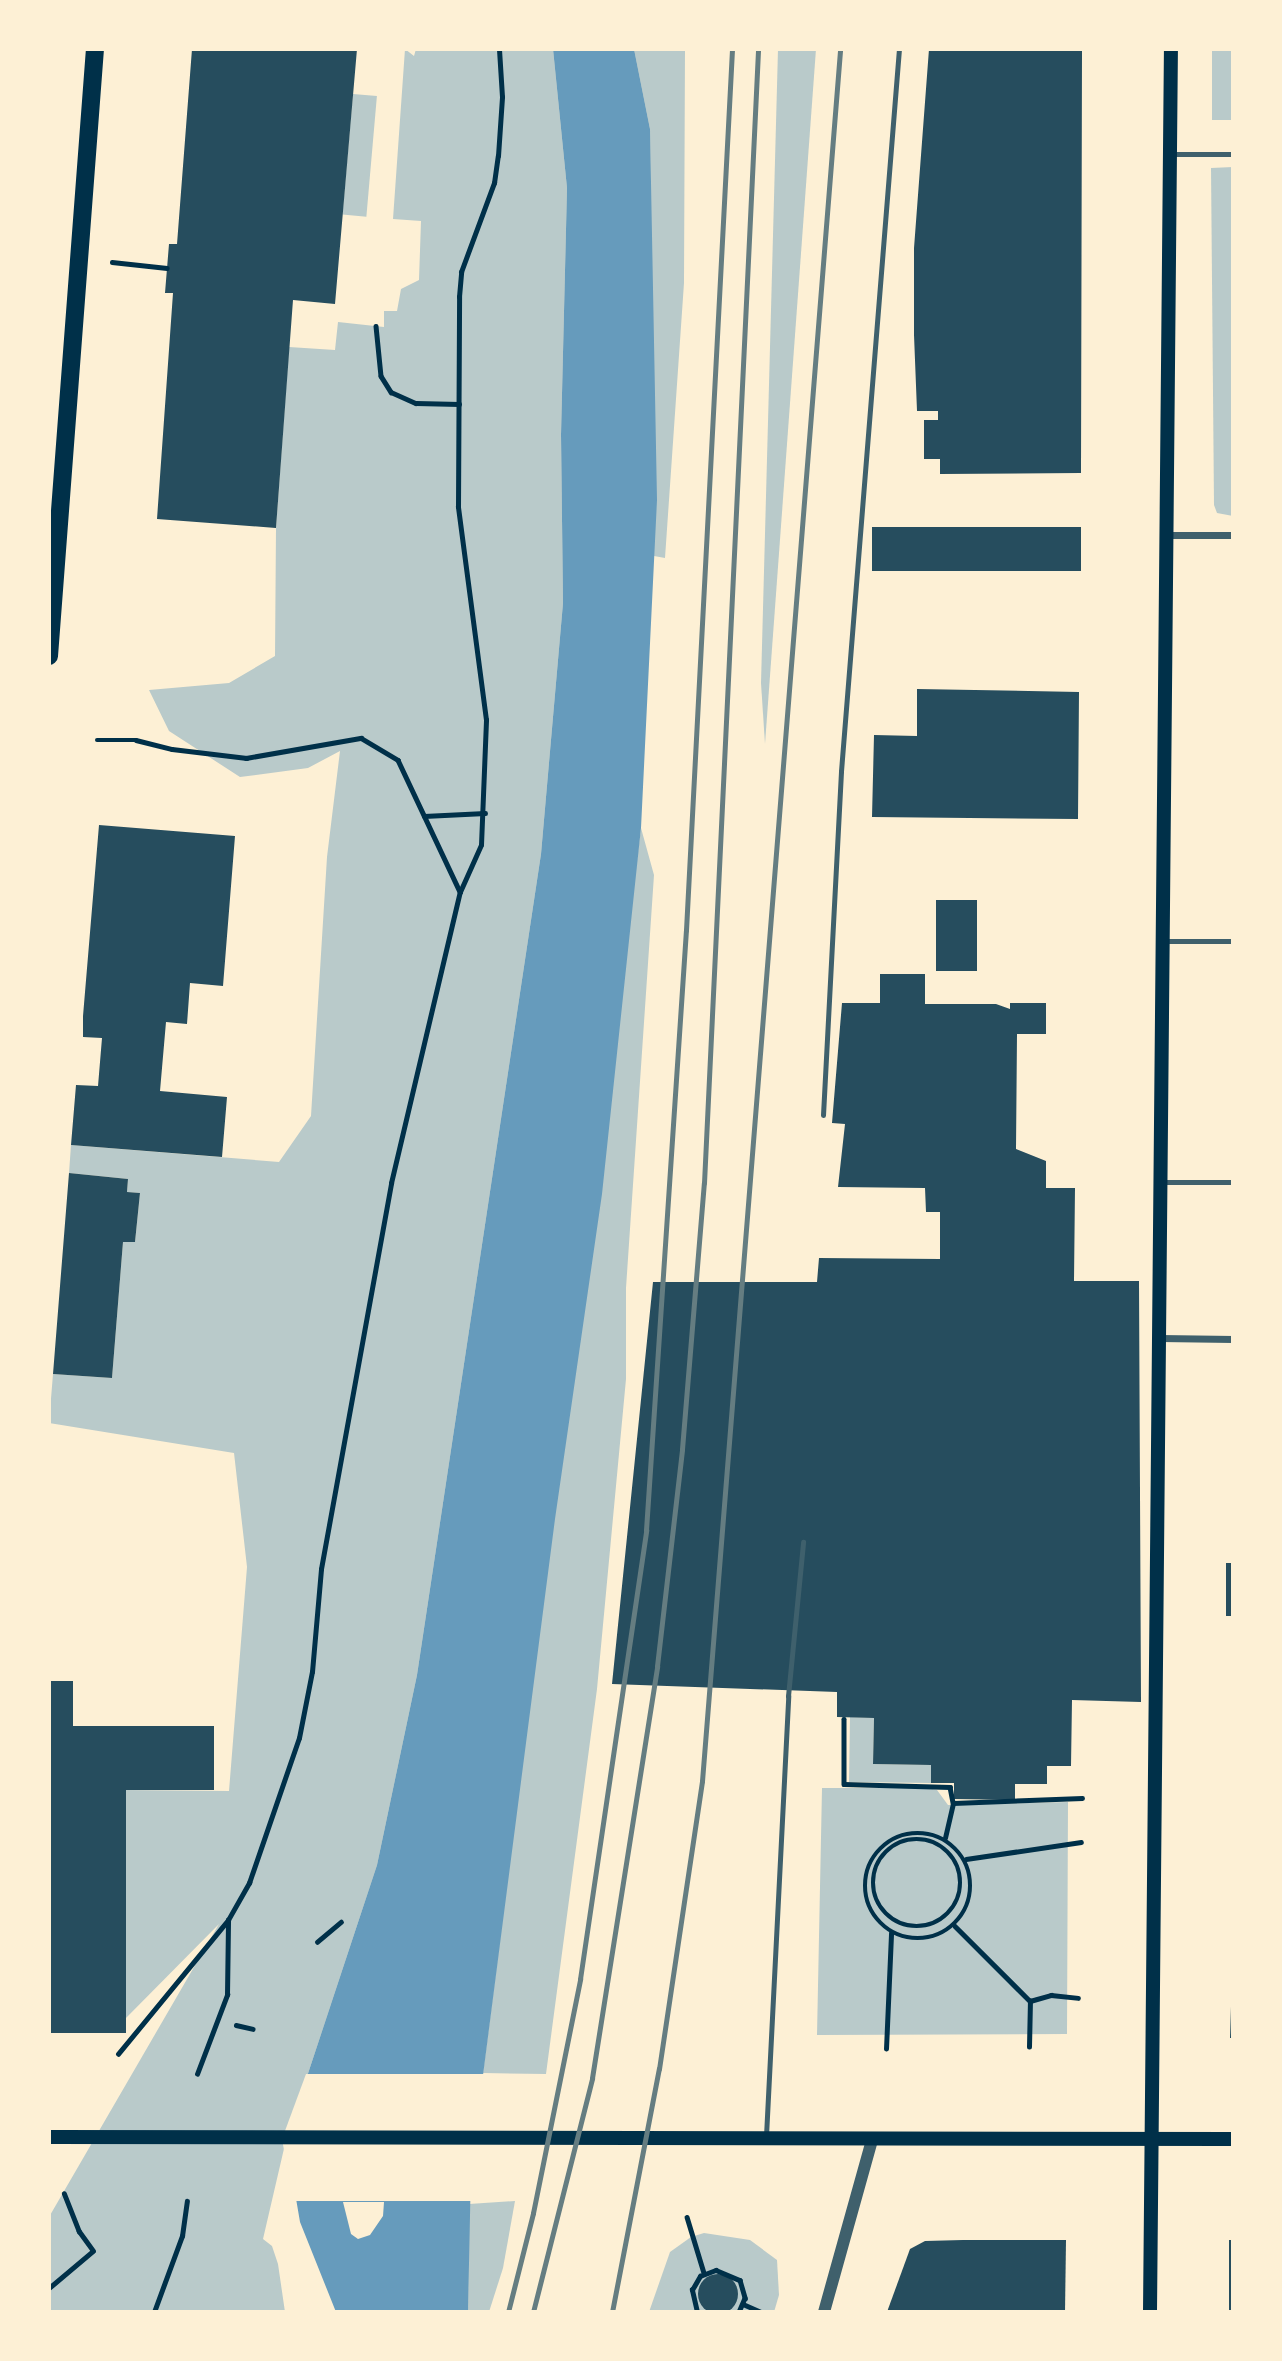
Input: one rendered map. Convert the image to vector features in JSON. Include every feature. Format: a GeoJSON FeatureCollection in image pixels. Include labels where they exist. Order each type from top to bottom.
{"type":"FeatureCollection","features":[{"type":"Feature","properties":{"kind":"main road"},"geometry":{"type":"LineString","coordinates":[[49,656],[95,49]]}},
{"type":"Feature","properties":{"kind":"main road"},"geometry":{"type":"LineString","coordinates":[[1150,2312],[1166,941],[1166,535],[1171,49]]}},
{"type":"Feature","properties":{"kind":"main road"},"geometry":{"type":"LineString","coordinates":[[49,2137],[1233,2139]]}},
{"type":"Feature","properties":{"kind":"street"},"geometry":{"type":"LineString","coordinates":[[1166,535],[1233,535]]}},
{"type":"Feature","properties":{"kind":"street"},"geometry":{"type":"LineString","coordinates":[[1160,1338],[1233,1339]]}},
{"type":"Feature","properties":{"kind":"street"},"geometry":{"type":"LineString","coordinates":[[824,2312],[872,2140]]}},
{"type":"Feature","properties":{"kind":"lane"},"geometry":{"type":"LineString","coordinates":[[823,1115],[841,771],[899,49]]}},
{"type":"Feature","properties":{"kind":"lane"},"geometry":{"type":"LineString","coordinates":[[1170,153],[1233,154]]}},
{"type":"Feature","properties":{"kind":"lane"},"geometry":{"type":"LineString","coordinates":[[1166,941],[1233,941]]}},
{"type":"Feature","properties":{"kind":"lane"},"geometry":{"type":"LineString","coordinates":[[1163,1182],[1233,1182]]}},
{"type":"Feature","properties":{"kind":"lane"},"geometry":{"type":"LineString","coordinates":[[766,2139],[788,1696],[803,1542]]}},
{"type":"Feature","properties":{"kind":"path"},"geometry":{"type":"LineString","coordinates":[[118,2054],[228,1920],[249,1884],[299,1738],[312,1672],[321,1569],[391,1183],[460,892],[481,845],[485,813],[486,720],[458,508],[461,272],[494,183],[502,97],[499,49]]}},
{"type":"Feature","properties":{"kind":"path"},"geometry":{"type":"LineString","coordinates":[[107,262],[167,268]]}},
{"type":"Feature","properties":{"kind":"path"},"geometry":{"type":"LineString","coordinates":[[376,326],[381,376],[391,392],[416,403],[459,404]]}},
{"type":"Feature","properties":{"kind":"path"},"geometry":{"type":"LineString","coordinates":[[97,740],[136,740],[172,750],[246,758],[361,738],[398,760],[460,892]]}},
{"type":"Feature","properties":{"kind":"path"},"geometry":{"type":"LineString","coordinates":[[424,816],[485,813]]}},
{"type":"Feature","properties":{"kind":"path"},"geometry":{"type":"LineString","coordinates":[[844,1719],[844,1784],[950,1787],[953,1803],[945,1838]]}},
{"type":"Feature","properties":{"kind":"path"},"geometry":{"type":"LineString","coordinates":[[953,1803],[1082,1798]]}},
{"type":"Feature","properties":{"kind":"path"},"geometry":{"type":"LineString","coordinates":[[918,1832],[945,1838],[966,1859],[972,1882],[969,1905],[955,1926],[936,1938],[913,1940],[891,1933],[871,1914],[863,1886],[871,1859],[891,1838],[918,1832]]}},
{"type":"Feature","properties":{"kind":"path"},"geometry":{"type":"LineString","coordinates":[[917,1838],[948,1852],[962,1884],[948,1915],[917,1928],[885,1915],[872,1884],[885,1852],[917,1838]]}},
{"type":"Feature","properties":{"kind":"path"},"geometry":{"type":"LineString","coordinates":[[966,1859],[1081,1842]]}},
{"type":"Feature","properties":{"kind":"path"},"geometry":{"type":"LineString","coordinates":[[197,2074],[227,1995],[228,1920]]}},
{"type":"Feature","properties":{"kind":"path"},"geometry":{"type":"LineString","coordinates":[[317,1942],[341,1922]]}},
{"type":"Feature","properties":{"kind":"path"},"geometry":{"type":"LineString","coordinates":[[955,1926],[1030,2001],[1029,2047]]}},
{"type":"Feature","properties":{"kind":"path"},"geometry":{"type":"LineString","coordinates":[[886,2049],[891,1933]]}},
{"type":"Feature","properties":{"kind":"path"},"geometry":{"type":"LineString","coordinates":[[1030,2001],[1051,1996],[1078,1998]]}},
{"type":"Feature","properties":{"kind":"path"},"geometry":{"type":"LineString","coordinates":[[236,2025],[253,2029]]}},
{"type":"Feature","properties":{"kind":"path"},"geometry":{"type":"LineString","coordinates":[[49,2288],[93,2251],[79,2232],[64,2194]]}},
{"type":"Feature","properties":{"kind":"path"},"geometry":{"type":"LineString","coordinates":[[154,2312],[182,2236],[187,2201]]}},
{"type":"Feature","properties":{"kind":"path"},"geometry":{"type":"LineString","coordinates":[[687,2217],[704,2274]]}},
{"type":"Feature","properties":{"kind":"path"},"geometry":{"type":"LineString","coordinates":[[697,2312],[692,2290],[704,2274],[716,2270],[733,2274],[744,2288],[743,2304],[739,2312]]}},
{"type":"Feature","properties":{"kind":"path"},"geometry":{"type":"LineString","coordinates":[[743,2304],[761,2312]]}},
{"type":"Feature","properties":{"kind":"shaded area"},"geometry":{"type":"Polygon","coordinates":[[[405,49],[414,56],[416,49],[553,49],[567,188],[561,435],[563,603],[541,854],[417,1675],[377,1865],[286,2140],[263,2239],[272,2246],[278,2264],[285,2312],[49,2312],[49,2217],[219,1924],[126,2018],[126,1790],[229,1791],[247,1567],[234,1453],[49,1423],[53,1374],[112,1378],[123,1242],[135,1242],[140,1193],[127,1192],[128,1179],[69,1173],[71,1145],[279,1162],[311,1116],[327,857],[340,751],[308,768],[240,777],[169,731],[149,690],[229,683],[275,656],[276,528],[289,347],[335,350],[338,322],[384,327],[384,311],[397,311],[401,289],[419,280],[421,221],[393,219],[405,49]]]}},
{"type":"Feature","properties":{"kind":"shaded area"},"geometry":{"type":"Polygon","coordinates":[[[634,49],[685,49],[684,283],[665,558],[654,556],[650,129],[634,49]]]}},
{"type":"Feature","properties":{"kind":"shaded area"},"geometry":{"type":"Polygon","coordinates":[[[778,49],[816,49],[765,744],[761,683],[778,49]]]}},
{"type":"Feature","properties":{"kind":"shaded area"},"geometry":{"type":"Polygon","coordinates":[[[1212,49],[1233,49],[1233,120],[1212,120],[1212,49]]]}},
{"type":"Feature","properties":{"kind":"shaded area"},"geometry":{"type":"Polygon","coordinates":[[[353,94],[377,96],[366,217],[342,215],[353,94]]]}},
{"type":"Feature","properties":{"kind":"shaded area"},"geometry":{"type":"Polygon","coordinates":[[[1233,167],[1233,516],[1217,513],[1214,505],[1211,168],[1233,167]]]}},
{"type":"Feature","properties":{"kind":"shaded area"},"geometry":{"type":"Polygon","coordinates":[[[641,828],[654,875],[626,1288],[626,1379],[597,1689],[546,2074],[483,2073],[641,828]]]}},
{"type":"Feature","properties":{"kind":"shaded area"},"geometry":{"type":"Polygon","coordinates":[[[850,1717],[874,1718],[873,1764],[931,1765],[931,1783],[849,1782],[850,1717]]]}},
{"type":"Feature","properties":{"kind":"shaded area"},"geometry":{"type":"Polygon","coordinates":[[[822,1788],[928,1788],[937,1790],[948,1805],[1068,1802],[1067,2034],[817,2035],[822,1788]]]}},
{"type":"Feature","properties":{"kind":"shaded area"},"geometry":{"type":"Polygon","coordinates":[[[515,2201],[503,2268],[489,2312],[468,2312],[469,2204],[515,2201]]]}},
{"type":"Feature","properties":{"kind":"shaded area"},"geometry":{"type":"Polygon","coordinates":[[[704,2233],[750,2240],[777,2260],[779,2295],[774,2312],[649,2312],[670,2252],[691,2237],[704,2233]]]}},
{"type":"Feature","properties":{"kind":"water"},"geometry":{"type":"Polygon","coordinates":[[[553,49],[634,49],[650,129],[657,500],[641,828],[602,1194],[555,1519],[471,2168],[468,2312],[336,2312],[300,2222],[286,2140],[377,1865],[417,1675],[541,854],[563,603],[561,435],[567,188],[553,49]],[[343,2202],[351,2234],[358,2239],[370,2235],[383,2216],[384,2202],[343,2202]]]}},
{"type":"Feature","properties":{"kind":"pier"},"geometry":{"type":"Polygon","coordinates":[[[306,2074],[487,2074],[473,2201],[293,2201],[282,2139],[306,2074]]]}},
{"type":"Feature","properties":{"kind":"building"},"geometry":{"type":"Polygon","coordinates":[[[192,49],[357,49],[335,304],[293,300],[276,528],[157,519],[173,293],[165,293],[169,244],[177,244],[192,49]]]}},
{"type":"Feature","properties":{"kind":"building"},"geometry":{"type":"Polygon","coordinates":[[[929,49],[1082,49],[1081,473],[940,474],[940,459],[924,459],[924,420],[938,420],[938,411],[917,411],[914,335],[914,248],[929,49]]]}},
{"type":"Feature","properties":{"kind":"building"},"geometry":{"type":"Polygon","coordinates":[[[872,527],[1081,527],[1081,571],[872,571],[872,527]]]}},
{"type":"Feature","properties":{"kind":"building"},"geometry":{"type":"Polygon","coordinates":[[[917,689],[1079,692],[1078,819],[872,817],[874,735],[917,736],[917,689]]]}},
{"type":"Feature","properties":{"kind":"building"},"geometry":{"type":"Polygon","coordinates":[[[99,825],[235,836],[223,986],[190,983],[187,1024],[166,1022],[160,1091],[227,1097],[222,1157],[71,1145],[76,1085],[98,1086],[102,1038],[83,1037],[83,1016],[99,825]]]}},
{"type":"Feature","properties":{"kind":"building"},"geometry":{"type":"Polygon","coordinates":[[[936,900],[977,900],[977,971],[936,971],[936,900]]]}},
{"type":"Feature","properties":{"kind":"building"},"geometry":{"type":"Polygon","coordinates":[[[880,974],[925,974],[925,1004],[996,1004],[1010,1009],[1010,1003],[1046,1003],[1046,1034],[1017,1034],[1016,1149],[1046,1161],[1046,1188],[1075,1188],[1074,1281],[1139,1281],[1141,1702],[1072,1700],[1071,1766],[1047,1766],[1047,1784],[1015,1784],[1015,1800],[954,1799],[954,1783],[931,1783],[931,1765],[873,1764],[874,1718],[837,1717],[837,1692],[612,1684],[653,1282],[817,1282],[819,1258],[940,1259],[940,1212],[926,1212],[925,1188],[838,1187],[845,1124],[832,1123],[842,1003],[880,1003],[880,974]]]}},
{"type":"Feature","properties":{"kind":"building"},"geometry":{"type":"Polygon","coordinates":[[[69,1173],[128,1179],[127,1192],[140,1193],[135,1242],[123,1242],[112,1378],[53,1374],[69,1173]]]}},
{"type":"Feature","properties":{"kind":"building"},"geometry":{"type":"Polygon","coordinates":[[[1226,1563],[1233,1563],[1233,1616],[1226,1616],[1226,1563]]]}},
{"type":"Feature","properties":{"kind":"building"},"geometry":{"type":"Polygon","coordinates":[[[49,1681],[73,1681],[73,1726],[214,1726],[214,1790],[126,1790],[126,2033],[49,2033],[49,1681]]]}},
{"type":"Feature","properties":{"kind":"building"},"geometry":{"type":"Polygon","coordinates":[[[1233,2007],[1233,2038],[1230,2038],[1233,2007]]]}},
{"type":"Feature","properties":{"kind":"building"},"geometry":{"type":"Polygon","coordinates":[[[1066,2240],[1065,2312],[887,2312],[910,2249],[925,2241],[1066,2240]]]}},
{"type":"Feature","properties":{"kind":"building"},"geometry":{"type":"Polygon","coordinates":[[[1229,2240],[1233,2240],[1233,2312],[1229,2312],[1229,2240]]]}},
{"type":"Feature","properties":{"kind":"building"},"geometry":{"type":"Polygon","coordinates":[[[718,2274],[726,2275],[732,2280],[737,2286],[737,2302],[732,2308],[726,2313],[718,2314],[710,2313],[704,2308],[699,2302],[698,2294],[699,2286],[704,2280],[710,2275],[718,2274]]]}},
{"type":"Feature","properties":{"kind":"railway"},"geometry":{"type":"LineString","coordinates":[[508,2312],[533,2213],[580,1979],[646,1530],[686,930],[732,49]]}},
{"type":"Feature","properties":{"kind":"railway"},"geometry":{"type":"LineString","coordinates":[[533,2312],[592,2078],[657,1666],[682,1449],[704,1183],[758,49]]}},
{"type":"Feature","properties":{"kind":"railway"},"geometry":{"type":"LineString","coordinates":[[612,2312],[659,2069],[702,1781],[840,49]]}}]}
